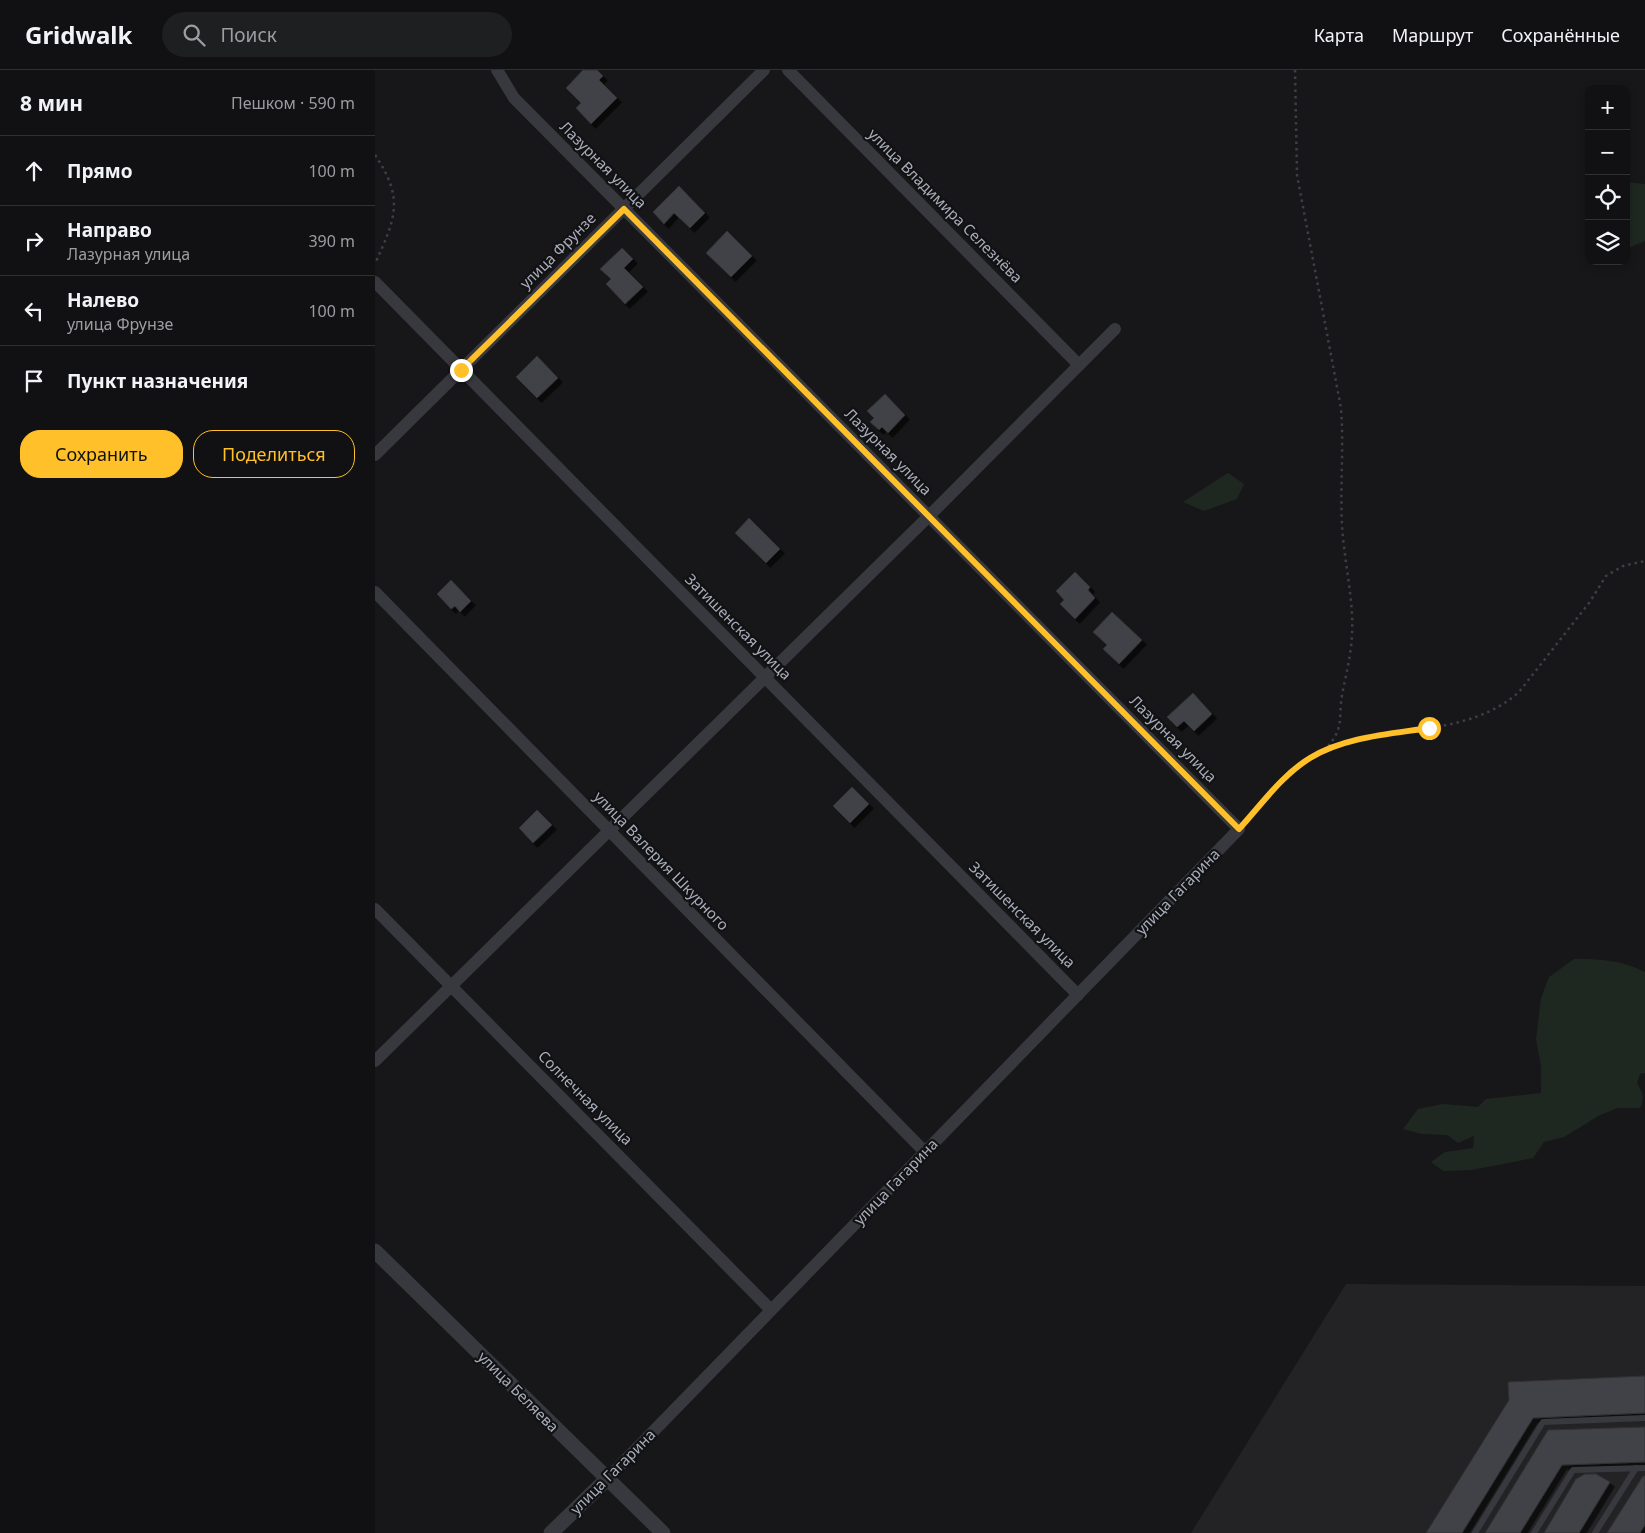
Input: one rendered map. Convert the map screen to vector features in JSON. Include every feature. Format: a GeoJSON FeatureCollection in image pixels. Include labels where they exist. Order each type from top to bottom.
{"type":"FeatureCollection","features":[{"type":"Feature","properties":{"kind":"street","name":"Лазурная улица"},"geometry":{"type":"LineString","coordinates":[[497,70],[514,98],[1239,829]]}},
{"type":"Feature","properties":{"kind":"street","name":"улица Фрунзе"},"geometry":{"type":"LineString","coordinates":[[375,455],[764,70]]}},
{"type":"Feature","properties":{"kind":"street","name":"улица Владимира Селезнёва"},"geometry":{"type":"LineString","coordinates":[[787,70],[1079,365]]}},
{"type":"Feature","properties":{"kind":"street","name":"Затишенская улица"},"geometry":{"type":"LineString","coordinates":[[375,282],[1078,995]]}},
{"type":"Feature","properties":{"kind":"street"},"geometry":{"type":"LineString","coordinates":[[375,1061],[929,516],[1115,329]]}},
{"type":"Feature","properties":{"kind":"street","name":"улица Валерия Шкурного"},"geometry":{"type":"LineString","coordinates":[[375,592],[925,1152]]}},
{"type":"Feature","properties":{"kind":"street","name":"улица Гагарина"},"geometry":{"type":"LineString","coordinates":[[551,1533],[607,1479],[1239,829]]}},
{"type":"Feature","properties":{"kind":"street","name":"Солнечная улица"},"geometry":{"type":"LineString","coordinates":[[375,909],[771,1310]]}},
{"type":"Feature","properties":{"kind":"street","name":"улица Беляева"},"geometry":{"type":"LineString","coordinates":[[375,1251],[663,1533]]}},
{"type":"Feature","properties":{"kind":"lane"},"geometry":{"type":"LineString","coordinates":[[1475,1533],[1543,1422],[1645,1418]]}},
{"type":"Feature","properties":{"kind":"lane"},"geometry":{"type":"LineString","coordinates":[[1595,1533],[1636,1468]]}},
{"type":"Feature","properties":{"kind":"lane"},"geometry":{"type":"LineString","coordinates":[[1534,1533],[1573,1470],[1645,1468]]}},
{"type":"Feature","properties":{"kind":"path"},"geometry":{"type":"LineString","coordinates":[[1239,829],[1294,770],[1325,750],[1336,737],[1341,722],[1342,696],[1348,671],[1352,633],[1342,525],[1343,434],[1341,408],[1297,175],[1295,70]]}},
{"type":"Feature","properties":{"kind":"path"},"geometry":{"type":"LineString","coordinates":[[375,155],[390,182],[395,203],[391,229],[375,264]]}},
{"type":"Feature","properties":{"kind":"path"},"geometry":{"type":"LineString","coordinates":[[1325,750],[1382,736],[1453,724],[1491,711],[1507,702],[1519,692],[1589,603],[1606,576],[1623,566],[1645,561]]}},
{"type":"Feature","properties":{"kind":"shaded area"},"geometry":{"type":"Polygon","coordinates":[[[1630,182],[1645,184],[1645,241],[1630,247],[1630,182]]]}},
{"type":"Feature","properties":{"kind":"shaded area"},"geometry":{"type":"Polygon","coordinates":[[[1228,473],[1244,484],[1237,499],[1204,511],[1183,502],[1228,473]]]}},
{"type":"Feature","properties":{"kind":"shaded area"},"geometry":{"type":"Polygon","coordinates":[[[1574,959],[1611,961],[1645,972],[1645,1073],[1640,1074],[1637,1083],[1643,1095],[1640,1108],[1618,1108],[1600,1115],[1564,1137],[1544,1142],[1533,1158],[1472,1170],[1443,1171],[1431,1162],[1445,1152],[1473,1148],[1474,1136],[1458,1143],[1447,1135],[1422,1134],[1403,1129],[1418,1109],[1443,1104],[1478,1107],[1486,1099],[1541,1093],[1541,1066],[1536,1039],[1541,998],[1549,977],[1574,959]]]}},
{"type":"Feature","properties":{"kind":"shaded area"},"geometry":{"type":"Polygon","coordinates":[[[1346,1284],[1645,1286],[1645,1533],[1191,1533],[1346,1284]]]}},
{"type":"Feature","properties":{"kind":"building"},"geometry":{"type":"Polygon","coordinates":[[[583,70],[597,70],[603,76],[599,80],[617,98],[591,124],[576,108],[581,103],[566,88],[583,70]]]}},
{"type":"Feature","properties":{"kind":"building"},"geometry":{"type":"Polygon","coordinates":[[[679,186],[705,213],[690,228],[674,213],[664,224],[653,212],[679,186]]]}},
{"type":"Feature","properties":{"kind":"building"},"geometry":{"type":"Polygon","coordinates":[[[727,231],[752,256],[731,277],[706,253],[727,231]]]}},
{"type":"Feature","properties":{"kind":"building"},"geometry":{"type":"Polygon","coordinates":[[[622,248],[633,259],[624,268],[643,287],[625,304],[606,284],[611,279],[600,269],[622,248]]]}},
{"type":"Feature","properties":{"kind":"building"},"geometry":{"type":"Polygon","coordinates":[[[537,356],[558,378],[537,398],[516,377],[537,356]]]}},
{"type":"Feature","properties":{"kind":"building"},"geometry":{"type":"Polygon","coordinates":[[[885,394],[905,415],[888,433],[882,427],[879,430],[870,422],[874,418],[867,411],[885,394]]]}},
{"type":"Feature","properties":{"kind":"building"},"geometry":{"type":"Polygon","coordinates":[[[749,518],[780,549],[766,563],[735,533],[749,518]]]}},
{"type":"Feature","properties":{"kind":"building"},"geometry":{"type":"Polygon","coordinates":[[[1075,572],[1090,587],[1088,590],[1095,598],[1075,619],[1060,604],[1064,600],[1056,591],[1075,572]]]}},
{"type":"Feature","properties":{"kind":"building"},"geometry":{"type":"Polygon","coordinates":[[[451,580],[471,601],[460,612],[455,606],[451,609],[437,594],[451,580]]]}},
{"type":"Feature","properties":{"kind":"building"},"geometry":{"type":"Polygon","coordinates":[[[1112,612],[1142,640],[1119,664],[1103,649],[1107,645],[1093,632],[1112,612]]]}},
{"type":"Feature","properties":{"kind":"building"},"geometry":{"type":"Polygon","coordinates":[[[1193,693],[1212,714],[1194,731],[1184,721],[1177,727],[1167,717],[1193,693]]]}},
{"type":"Feature","properties":{"kind":"building"},"geometry":{"type":"Polygon","coordinates":[[[852,787],[869,804],[850,823],[833,806],[852,787]]]}},
{"type":"Feature","properties":{"kind":"building"},"geometry":{"type":"Polygon","coordinates":[[[537,810],[552,825],[533,843],[519,828],[537,810]]]}},
{"type":"Feature","properties":{"kind":"building"},"geometry":{"type":"Polygon","coordinates":[[[1645,1376],[1645,1413],[1533,1418],[1462,1533],[1426,1533],[1509,1400],[1508,1382],[1645,1376]]]}},
{"type":"Feature","properties":{"kind":"building"},"geometry":{"type":"Polygon","coordinates":[[[1645,1427],[1645,1462],[1562,1465],[1520,1533],[1485,1533],[1548,1430],[1645,1427]]]}},
{"type":"Feature","properties":{"kind":"building"},"geometry":{"type":"Polygon","coordinates":[[[1585,1474],[1596,1474],[1610,1482],[1579,1533],[1544,1533],[1576,1479],[1585,1474]]]}},
{"type":"Feature","properties":{"kind":"building"},"geometry":{"type":"Polygon","coordinates":[[[1643,1476],[1645,1476],[1645,1525],[1640,1533],[1607,1533],[1643,1476]]]}},
{"type":"Feature","properties":{"kind":"route"},"geometry":{"type":"LineString","coordinates":[[461,370],[624,209],[1239,829],[1294,770],[1325,750],[1382,736],[1429,728]]}}]}
